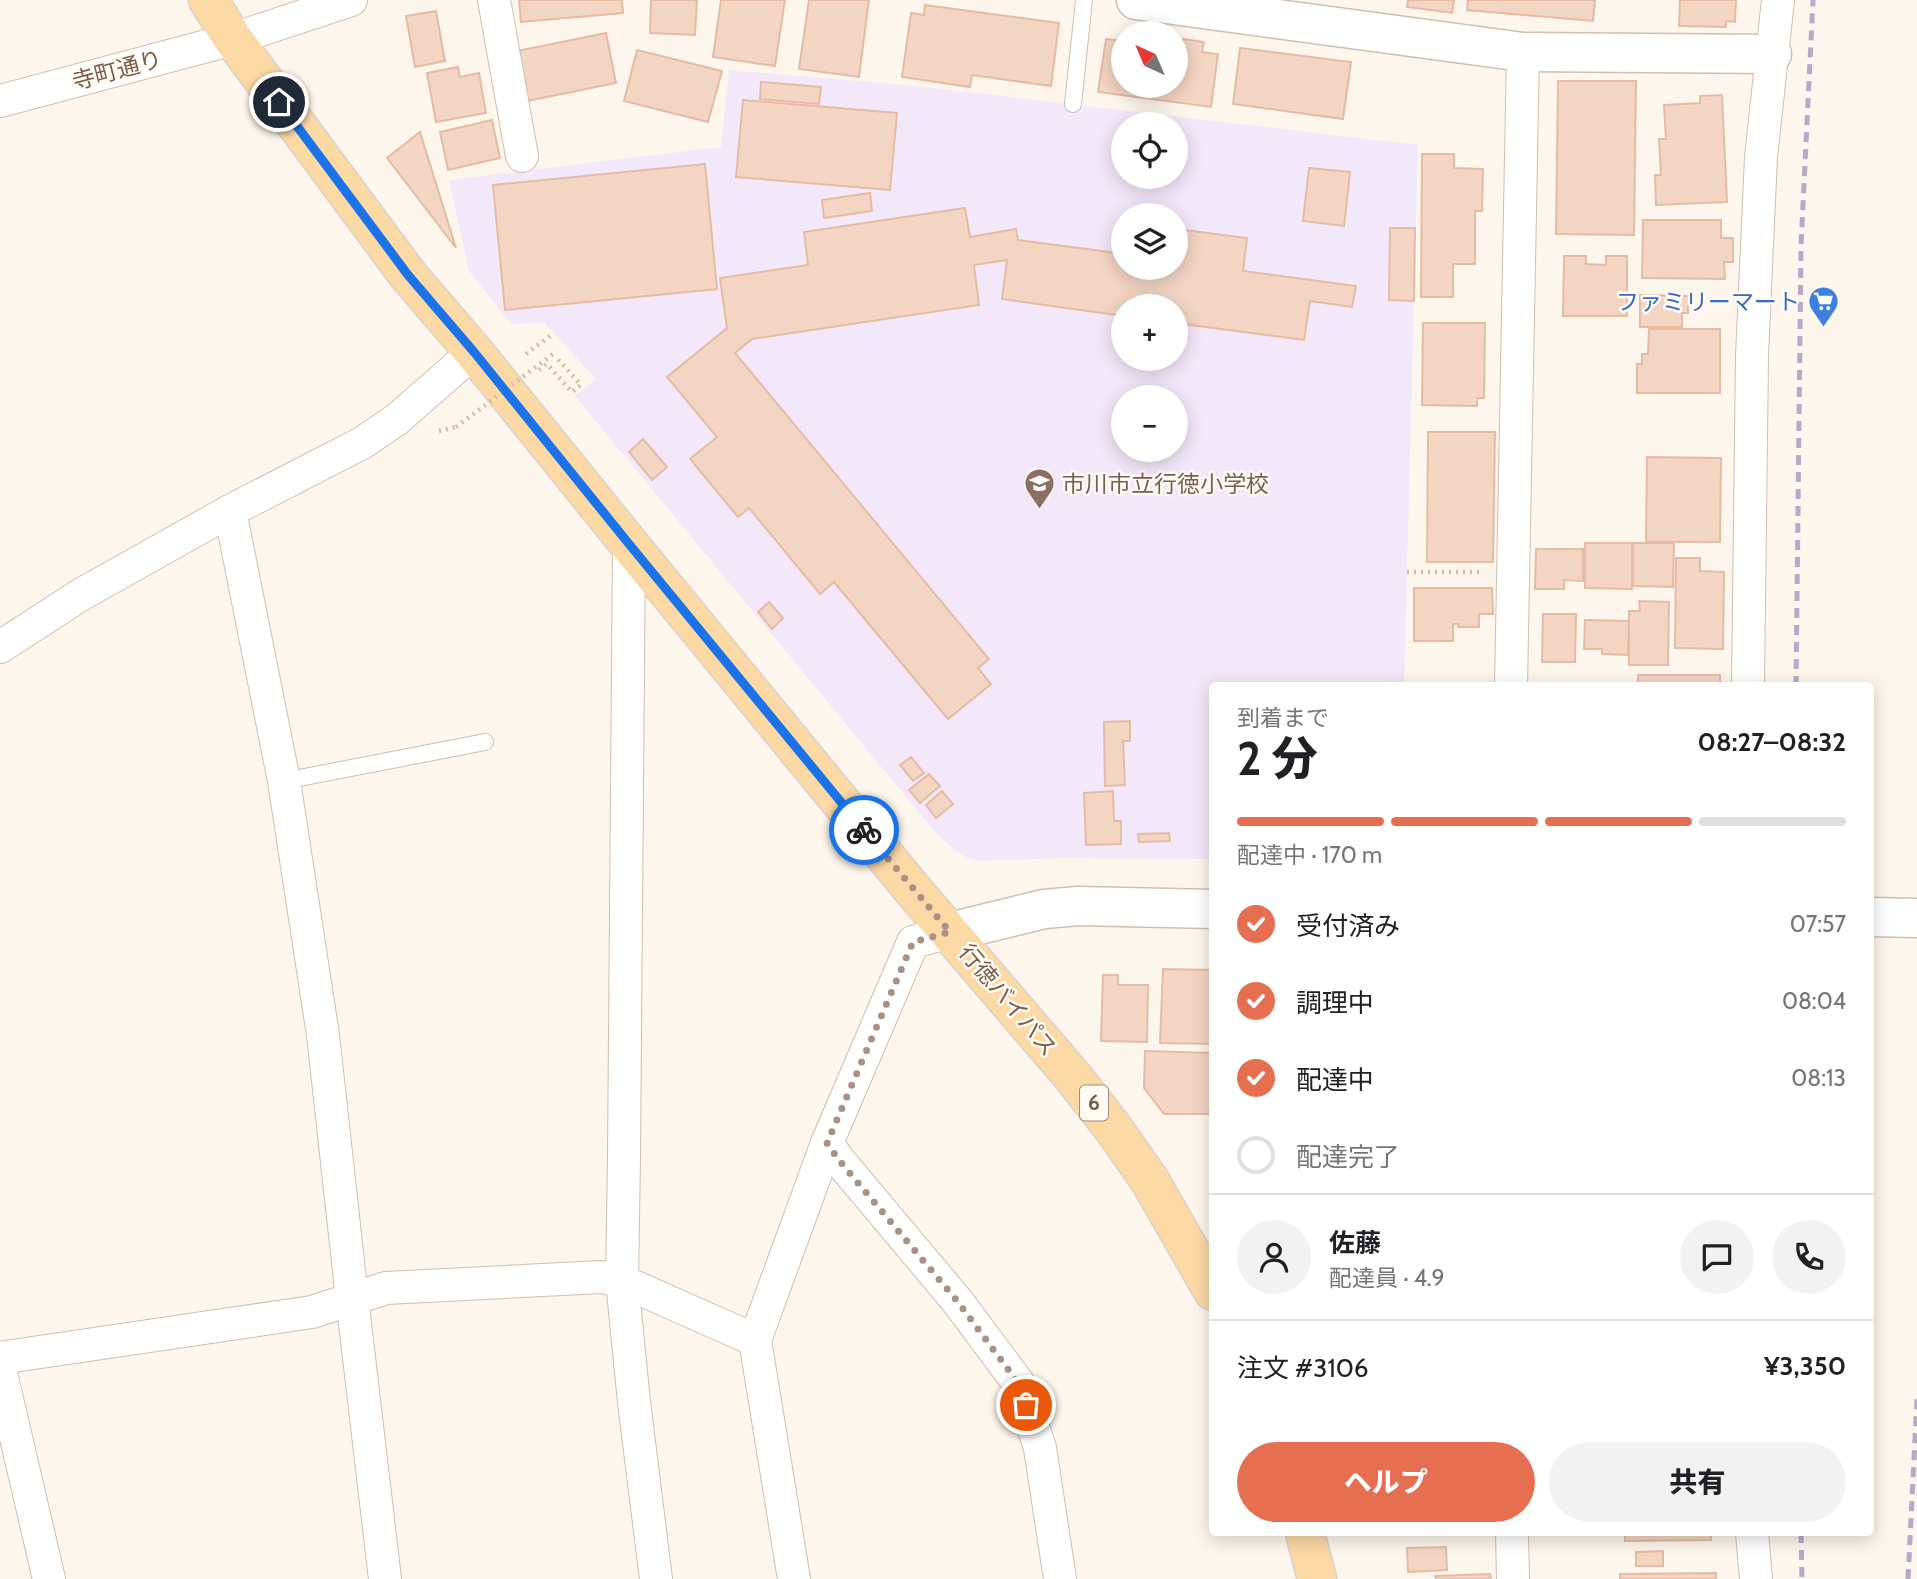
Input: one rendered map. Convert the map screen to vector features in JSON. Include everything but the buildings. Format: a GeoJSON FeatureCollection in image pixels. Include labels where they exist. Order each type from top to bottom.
{"type":"FeatureCollection","features":[{"type":"Feature","properties":{"kind":"main road","name":"行徳バイパス"},"geometry":{"type":"LineString","coordinates":[[208,0],[233,39],[408,275],[474,352],[913,890],[1064,1066],[1113,1128],[1150,1181],[1209,1284]]}},
{"type":"Feature","properties":{"kind":"main road"},"geometry":{"type":"LineString","coordinates":[[1307,1536],[1317,1579]]}},
{"type":"Feature","properties":{"kind":"street","name":"寺町通り"},"geometry":{"type":"LineString","coordinates":[[0,101],[233,39],[351,0]]}},
{"type":"Feature","properties":{"kind":"street"},"geometry":{"type":"LineString","coordinates":[[494,0],[522,156]]}},
{"type":"Feature","properties":{"kind":"street"},"geometry":{"type":"LineString","coordinates":[[1136,0],[1522,52],[1772,54]]}},
{"type":"Feature","properties":{"kind":"street"},"geometry":{"type":"LineString","coordinates":[[1748,682],[1752,356],[1761,157],[1778,0]]}},
{"type":"Feature","properties":{"kind":"street"},"geometry":{"type":"LineString","coordinates":[[1511,682],[1522,52]]}},
{"type":"Feature","properties":{"kind":"street"},"geometry":{"type":"LineString","coordinates":[[0,647],[82,594],[230,511],[362,443],[396,420],[474,352]]}},
{"type":"Feature","properties":{"kind":"street"},"geometry":{"type":"LineString","coordinates":[[230,511],[284,781],[323,1035],[385,1579]]}},
{"type":"Feature","properties":{"kind":"street"},"geometry":{"type":"LineString","coordinates":[[629,544],[621,1281],[656,1579]]}},
{"type":"Feature","properties":{"kind":"street"},"geometry":{"type":"LineString","coordinates":[[794,1579],[755,1340],[827,1143],[913,942],[1044,909],[1078,906],[1209,909]]}},
{"type":"Feature","properties":{"kind":"street"},"geometry":{"type":"LineString","coordinates":[[1874,917],[1917,918]]}},
{"type":"Feature","properties":{"kind":"street"},"geometry":{"type":"LineString","coordinates":[[827,1143],[958,1302],[1019,1384],[1040,1448],[1060,1579]]}},
{"type":"Feature","properties":{"kind":"street"},"geometry":{"type":"LineString","coordinates":[[0,1358],[312,1312],[386,1288],[601,1277],[621,1281],[755,1340]]}},
{"type":"Feature","properties":{"kind":"street"},"geometry":{"type":"LineString","coordinates":[[0,1369],[50,1579]]}},
{"type":"Feature","properties":{"kind":"street"},"geometry":{"type":"LineString","coordinates":[[1512,1536],[1513,1579]]}},
{"type":"Feature","properties":{"kind":"street"},"geometry":{"type":"LineString","coordinates":[[1752,1536],[1756,1579]]}},
{"type":"Feature","properties":{"kind":"lane"},"geometry":{"type":"LineString","coordinates":[[1073,104],[1084,0]]}},
{"type":"Feature","properties":{"kind":"lane"},"geometry":{"type":"LineString","coordinates":[[284,781],[485,742]]}},
{"type":"Feature","properties":{"kind":"path"},"geometry":{"type":"LineString","coordinates":[[526,354],[554,333]]}},
{"type":"Feature","properties":{"kind":"path"},"geometry":{"type":"LineString","coordinates":[[456,427],[553,354],[581,384],[572,392],[547,364],[539,370]]}},
{"type":"Feature","properties":{"kind":"path"},"geometry":{"type":"LineString","coordinates":[[1407,572],[1484,572]]}},
{"type":"Feature","properties":{"kind":"shaded area","name":"市川市立行徳小学校"},"geometry":{"type":"Polygon","coordinates":[[[729,70],[917,86],[1138,112],[1111,112],[1111,189],[1188,189],[1188,118],[1418,145],[1404,682],[1209,682],[1209,859],[1058,858],[982,861],[968,858],[955,851],[935,832],[575,396],[596,379],[544,322],[511,324],[469,271],[449,180],[721,147],[729,70]]]}},
{"type":"Feature","properties":{"kind":"railway"},"geometry":{"type":"LineString","coordinates":[[1796,682],[1801,246],[1813,0]]}},
{"type":"Feature","properties":{"kind":"railway"},"geometry":{"type":"LineString","coordinates":[[1908,1579],[1917,1399]]}},
{"type":"Feature","properties":{"kind":"railway"},"geometry":{"type":"LineString","coordinates":[[1801,1536],[1802,1579]]}},
{"type":"Feature","properties":{"kind":"way so far"},"geometry":{"type":"LineString","coordinates":[[864,830],[950,932],[913,942],[827,1143],[958,1302],[1019,1384],[1026,1405]]}},
{"type":"Feature","properties":{"kind":"place","name":"ファミリーマート"},"geometry":{"type":"Point","coordinates":[1823,329]}},
{"type":"Feature","properties":{"kind":"place","name":"市川市立行徳小学校"},"geometry":{"type":"Point","coordinates":[1039,511]}},
{"type":"Feature","properties":{"kind":"route"},"geometry":{"type":"LineString","coordinates":[[279,102],[408,275],[474,352],[864,830]]}}]}
